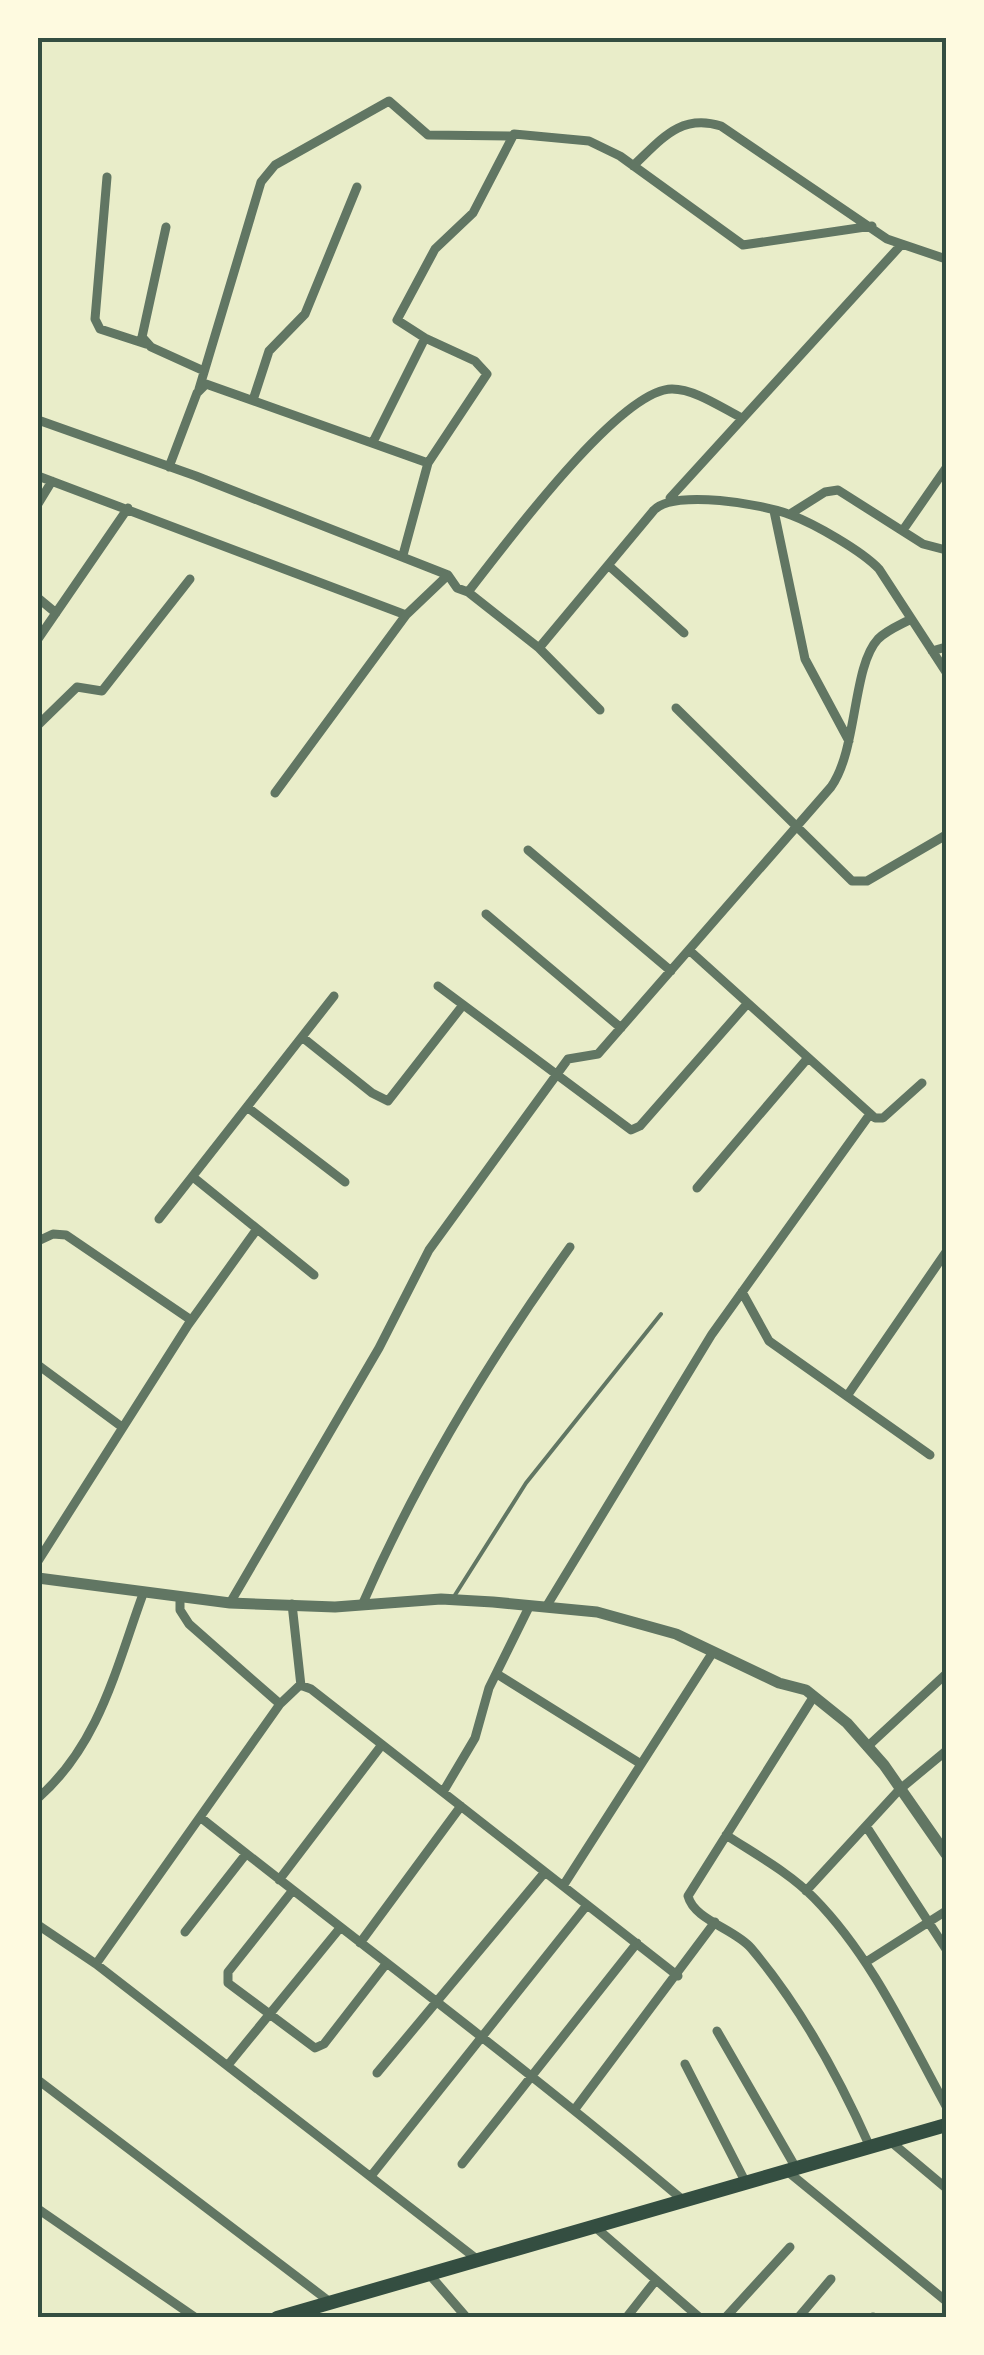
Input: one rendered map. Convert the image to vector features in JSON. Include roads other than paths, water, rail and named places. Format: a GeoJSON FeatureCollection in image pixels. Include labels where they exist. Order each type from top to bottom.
{"type":"FeatureCollection","features":[{"type":"Feature","properties":{"kind":"main road"},"geometry":{"type":"LineString","coordinates":[[277,2318],[946,2125]]}},
{"type":"Feature","properties":{"kind":"street"},"geometry":{"type":"LineString","coordinates":[[170,468],[199,389],[261,182],[275,165],[390,102],[428,135],[559,135],[589,141],[633,166],[743,245],[872,226]]}},
{"type":"Feature","properties":{"kind":"street"},"geometry":{"type":"LineString","coordinates":[[633,166],[676,126],[704,120],[721,126],[901,245],[946,259]]}},
{"type":"Feature","properties":{"kind":"street"},"geometry":{"type":"LineString","coordinates":[[403,555],[428,463],[487,374],[475,361],[424,338],[397,320],[436,249],[473,214],[510,136]]}},
{"type":"Feature","properties":{"kind":"street"},"geometry":{"type":"LineString","coordinates":[[108,177],[95,320],[100,329],[146,344],[204,371]]}},
{"type":"Feature","properties":{"kind":"street"},"geometry":{"type":"LineString","coordinates":[[254,398],[269,350],[304,314],[357,187]]}},
{"type":"Feature","properties":{"kind":"street"},"geometry":{"type":"LineString","coordinates":[[146,344],[140,330],[166,227]]}},
{"type":"Feature","properties":{"kind":"street"},"geometry":{"type":"LineString","coordinates":[[538,648],[654,510],[670,498],[901,245]]}},
{"type":"Feature","properties":{"kind":"street"},"geometry":{"type":"LineString","coordinates":[[373,442],[424,338]]}},
{"type":"Feature","properties":{"kind":"street"},"geometry":{"type":"LineString","coordinates":[[199,389],[216,384],[428,463]]}},
{"type":"Feature","properties":{"kind":"street"},"geometry":{"type":"LineString","coordinates":[[468,592],[550,488],[624,414],[662,390],[675,389],[742,418]]}},
{"type":"Feature","properties":{"kind":"street"},"geometry":{"type":"LineString","coordinates":[[38,420],[448,575],[457,588],[468,592],[538,648],[600,710]]}},
{"type":"Feature","properties":{"kind":"street"},"geometry":{"type":"LineString","coordinates":[[903,530],[946,468]]}},
{"type":"Feature","properties":{"kind":"street"},"geometry":{"type":"LineString","coordinates":[[38,476],[406,616]]}},
{"type":"Feature","properties":{"kind":"street"},"geometry":{"type":"LineString","coordinates":[[38,504],[52,481]]}},
{"type":"Feature","properties":{"kind":"street"},"geometry":{"type":"LineString","coordinates":[[790,514],[826,492],[838,490],[930,547],[946,550]]}},
{"type":"Feature","properties":{"kind":"street"},"geometry":{"type":"LineString","coordinates":[[670,498],[790,514],[872,562],[946,672]]}},
{"type":"Feature","properties":{"kind":"street"},"geometry":{"type":"LineString","coordinates":[[38,638],[128,508]]}},
{"type":"Feature","properties":{"kind":"street"},"geometry":{"type":"LineString","coordinates":[[774,510],[805,660],[849,741]]}},
{"type":"Feature","properties":{"kind":"street"},"geometry":{"type":"LineString","coordinates":[[608,565],[684,633]]}},
{"type":"Feature","properties":{"kind":"street"},"geometry":{"type":"LineString","coordinates":[[275,793],[406,616],[448,575]]}},
{"type":"Feature","properties":{"kind":"street"},"geometry":{"type":"LineString","coordinates":[[38,724],[77,687],[102,691],[190,579]]}},
{"type":"Feature","properties":{"kind":"street"},"geometry":{"type":"LineString","coordinates":[[38,598],[56,612]]}},
{"type":"Feature","properties":{"kind":"street"},"geometry":{"type":"LineString","coordinates":[[230,1603],[379,1348],[429,1250],[570,1058],[598,1054],[839,776],[874,644],[911,618]]}},
{"type":"Feature","properties":{"kind":"street"},"geometry":{"type":"LineString","coordinates":[[932,651],[946,646]]}},
{"type":"Feature","properties":{"kind":"street"},"geometry":{"type":"LineString","coordinates":[[676,708],[846,876],[859,883],[946,835]]}},
{"type":"Feature","properties":{"kind":"street"},"geometry":{"type":"LineString","coordinates":[[528,850],[671,970]]}},
{"type":"Feature","properties":{"kind":"street"},"geometry":{"type":"LineString","coordinates":[[486,914],[620,1028]]}},
{"type":"Feature","properties":{"kind":"street"},"geometry":{"type":"LineString","coordinates":[[689,950],[870,1114],[883,1118],[922,1082]]}},
{"type":"Feature","properties":{"kind":"street"},"geometry":{"type":"LineString","coordinates":[[438,986],[625,1128],[636,1128],[747,1004]]}},
{"type":"Feature","properties":{"kind":"street"},"geometry":{"type":"LineString","coordinates":[[160,1219],[334,996]]}},
{"type":"Feature","properties":{"kind":"street"},"geometry":{"type":"LineString","coordinates":[[302,1037],[388,1100],[463,1005]]}},
{"type":"Feature","properties":{"kind":"street"},"geometry":{"type":"LineString","coordinates":[[697,1188],[808,1059]]}},
{"type":"Feature","properties":{"kind":"street"},"geometry":{"type":"LineString","coordinates":[[247,1107],[346,1182]]}},
{"type":"Feature","properties":{"kind":"street"},"geometry":{"type":"LineString","coordinates":[[546,1607],[742,1292],[870,1114]]}},
{"type":"Feature","properties":{"kind":"street"},"geometry":{"type":"LineString","coordinates":[[193,1177],[314,1275]]}},
{"type":"Feature","properties":{"kind":"street"},"geometry":{"type":"LineString","coordinates":[[38,1561],[191,1320],[257,1229]]}},
{"type":"Feature","properties":{"kind":"street"},"geometry":{"type":"LineString","coordinates":[[38,1242],[53,1234],[66,1235],[191,1320]]}},
{"type":"Feature","properties":{"kind":"street"},"geometry":{"type":"LineString","coordinates":[[363,1603],[432,1458],[514,1324],[570,1247]]}},
{"type":"Feature","properties":{"kind":"street"},"geometry":{"type":"LineString","coordinates":[[847,1396],[946,1252]]}},
{"type":"Feature","properties":{"kind":"street"},"geometry":{"type":"LineString","coordinates":[[742,1292],[769,1341],[930,1455]]}},
{"type":"Feature","properties":{"kind":"street"},"geometry":{"type":"LineString","coordinates":[[38,1365],[122,1427]]}},
{"type":"Feature","properties":{"kind":"street"},"geometry":{"type":"LineString","coordinates":[[38,1578],[230,1603],[335,1607],[452,1600],[546,1607],[597,1612],[676,1634],[814,1696],[867,1747],[946,1854]]}},
{"type":"Feature","properties":{"kind":"street"},"geometry":{"type":"LineString","coordinates":[[38,1798],[59,1780],[91,1736],[143,1594]]}},
{"type":"Feature","properties":{"kind":"street"},"geometry":{"type":"LineString","coordinates":[[180,1597],[189,1624],[280,1704]]}},
{"type":"Feature","properties":{"kind":"street"},"geometry":{"type":"LineString","coordinates":[[292,1604],[301,1686],[462,1806],[678,1976]]}},
{"type":"Feature","properties":{"kind":"street"},"geometry":{"type":"LineString","coordinates":[[443,1792],[475,1738],[496,1674],[529,1607]]}},
{"type":"Feature","properties":{"kind":"street"},"geometry":{"type":"LineString","coordinates":[[562,1886],[713,1652]]}},
{"type":"Feature","properties":{"kind":"street"},"geometry":{"type":"LineString","coordinates":[[496,1674],[642,1764]]}},
{"type":"Feature","properties":{"kind":"street"},"geometry":{"type":"LineString","coordinates":[[867,1747],[946,1674]]}},
{"type":"Feature","properties":{"kind":"street"},"geometry":{"type":"LineString","coordinates":[[96,1964],[280,1704],[301,1686]]}},
{"type":"Feature","properties":{"kind":"street"},"geometry":{"type":"LineString","coordinates":[[814,1696],[688,1896],[693,1908],[755,1953],[842,2085],[870,2147]]}},
{"type":"Feature","properties":{"kind":"street"},"geometry":{"type":"LineString","coordinates":[[280,1880],[381,1746]]}},
{"type":"Feature","properties":{"kind":"street"},"geometry":{"type":"LineString","coordinates":[[806,1891],[899,1790],[946,1751]]}},
{"type":"Feature","properties":{"kind":"street"},"geometry":{"type":"LineString","coordinates":[[360,1943],[462,1806]]}},
{"type":"Feature","properties":{"kind":"street"},"geometry":{"type":"LineString","coordinates":[[200,1816],[479,2038],[533,2074],[684,2200]]}},
{"type":"Feature","properties":{"kind":"street"},"geometry":{"type":"LineString","coordinates":[[866,1826],[946,1949]]}},
{"type":"Feature","properties":{"kind":"street"},"geometry":{"type":"LineString","coordinates":[[726,1834],[806,1891],[866,1962],[946,2106]]}},
{"type":"Feature","properties":{"kind":"street"},"geometry":{"type":"LineString","coordinates":[[184,1932],[246,1854]]}},
{"type":"Feature","properties":{"kind":"street"},"geometry":{"type":"LineString","coordinates":[[377,2073],[544,1872]]}},
{"type":"Feature","properties":{"kind":"street"},"geometry":{"type":"LineString","coordinates":[[293,1890],[226,1976],[228,1983],[307,2044],[320,2047],[386,1964]]}},
{"type":"Feature","properties":{"kind":"street"},"geometry":{"type":"LineString","coordinates":[[371,2176],[587,1905]]}},
{"type":"Feature","properties":{"kind":"street"},"geometry":{"type":"LineString","coordinates":[[866,1962],[946,1912]]}},
{"type":"Feature","properties":{"kind":"street"},"geometry":{"type":"LineString","coordinates":[[576,2109],[716,1922]]}},
{"type":"Feature","properties":{"kind":"street"},"geometry":{"type":"LineString","coordinates":[[38,1926],[96,1964],[478,2260]]}},
{"type":"Feature","properties":{"kind":"street"},"geometry":{"type":"LineString","coordinates":[[228,2065],[340,1928]]}},
{"type":"Feature","properties":{"kind":"street"},"geometry":{"type":"LineString","coordinates":[[462,2164],[638,1944]]}},
{"type":"Feature","properties":{"kind":"street"},"geometry":{"type":"LineString","coordinates":[[717,2032],[791,2170],[946,2301]]}},
{"type":"Feature","properties":{"kind":"street"},"geometry":{"type":"LineString","coordinates":[[685,2064],[746,2183]]}},
{"type":"Feature","properties":{"kind":"street"},"geometry":{"type":"LineString","coordinates":[[38,2080],[330,2302]]}},
{"type":"Feature","properties":{"kind":"street"},"geometry":{"type":"LineString","coordinates":[[890,2142],[946,2188]]}},
{"type":"Feature","properties":{"kind":"street"},"geometry":{"type":"LineString","coordinates":[[38,2209],[196,2318]]}},
{"type":"Feature","properties":{"kind":"street"},"geometry":{"type":"LineString","coordinates":[[594,2226],[700,2318]]}},
{"type":"Feature","properties":{"kind":"street"},"geometry":{"type":"LineString","coordinates":[[726,2318],[790,2248]]}},
{"type":"Feature","properties":{"kind":"street"},"geometry":{"type":"LineString","coordinates":[[429,2274],[462,2316]]}},
{"type":"Feature","properties":{"kind":"street"},"geometry":{"type":"LineString","coordinates":[[798,2318],[831,2279]]}},
{"type":"Feature","properties":{"kind":"street"},"geometry":{"type":"LineString","coordinates":[[626,2318],[656,2280]]}},
{"type":"Feature","properties":{"kind":"lane"},"geometry":{"type":"LineString","coordinates":[[452,1600],[526,1483],[661,1314]]}}]}
